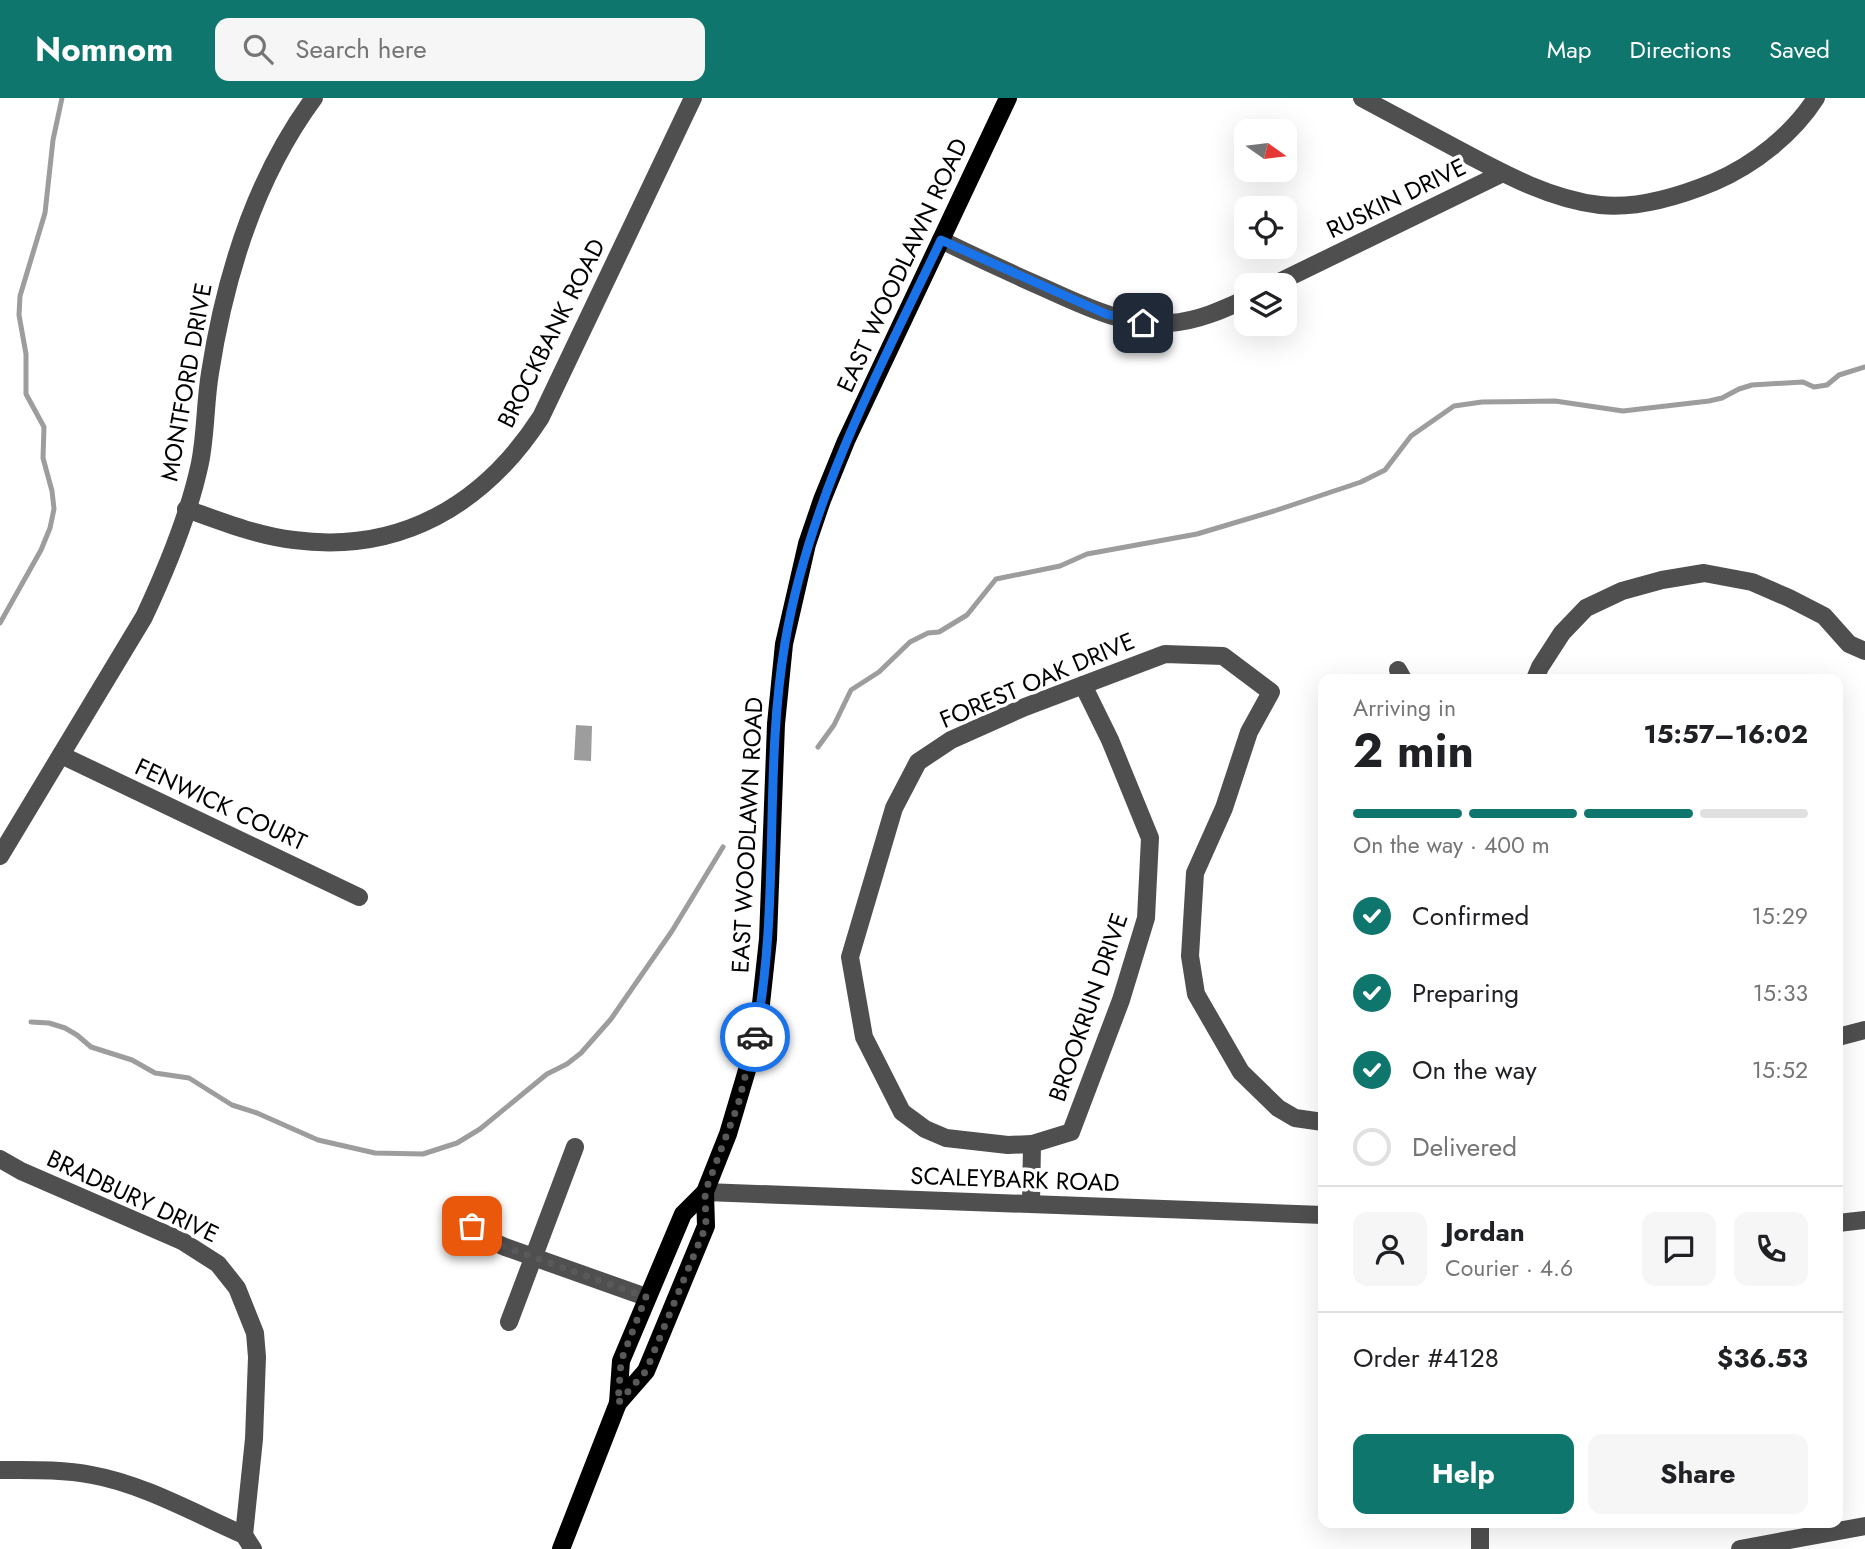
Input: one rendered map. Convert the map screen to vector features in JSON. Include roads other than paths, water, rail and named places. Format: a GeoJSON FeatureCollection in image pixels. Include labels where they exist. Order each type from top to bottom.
{"type":"FeatureCollection","features":[{"type":"Feature","properties":{"kind":"main road","name":"EAST WOODLAWN ROAD"},"geometry":{"type":"LineString","coordinates":[[618,1403],[646,1371],[706,1226],[705,1192],[738,1105],[750,1060],[760,1013],[772,875],[775,724],[784,644],[797,582],[822,500],[845,441],[1008,98]]}},
{"type":"Feature","properties":{"kind":"main road","name":"EAST WOODLAWN ROAD"},"geometry":{"type":"LineString","coordinates":[[561,1549],[618,1403],[621,1361],[646,1297],[683,1214],[705,1192]]}},
{"type":"Feature","properties":{"kind":"street","name":"MONTFORD DRIVE"},"geometry":{"type":"LineString","coordinates":[[0,856],[145,617],[162,579],[200,466],[217,325],[231,269],[266,179],[314,98]]}},
{"type":"Feature","properties":{"kind":"street","name":"BROCKBANK ROAD"},"geometry":{"type":"LineString","coordinates":[[187,509],[257,533],[293,540],[336,542],[382,536],[411,528],[443,514],[473,495],[500,472],[523,446],[541,417],[693,98]]}},
{"type":"Feature","properties":{"kind":"street"},"geometry":{"type":"LineString","coordinates":[[1362,98],[1522,183],[1576,201],[1601,205],[1627,205],[1665,198],[1701,188],[1728,176],[1756,159],[1792,128],[1816,98]]}},
{"type":"Feature","properties":{"kind":"street","name":"RUSKIN DRIVE"},"geometry":{"type":"LineString","coordinates":[[1297,273],[1503,173]]}},
{"type":"Feature","properties":{"kind":"street"},"geometry":{"type":"LineString","coordinates":[[941,240],[1068,299],[1118,318],[1143,323],[1170,323],[1191,320],[1234,305]]}},
{"type":"Feature","properties":{"kind":"street"},"geometry":{"type":"LineString","coordinates":[[1537,674],[1562,634],[1586,608],[1622,591],[1662,580],[1704,573],[1752,582],[1789,598],[1824,616],[1849,644],[1865,651]]}},
{"type":"Feature","properties":{"kind":"street","name":"FOREST OAK DRIVE"},"geometry":{"type":"LineString","coordinates":[[1032,1144],[1008,1145],[946,1138],[925,1129],[902,1112],[864,1037],[850,957],[894,808],[918,762],[951,740],[1024,707],[1165,654],[1223,656],[1271,692],[1249,732],[1224,808],[1195,873],[1190,956],[1196,994],[1241,1072],[1278,1108],[1295,1118],[1318,1121]]}},
{"type":"Feature","properties":{"kind":"street","name":"BROOKRUN DRIVE"},"geometry":{"type":"LineString","coordinates":[[1032,1144],[1071,1132],[1121,1000],[1146,918],[1150,838],[1110,740],[1083,685]]}},
{"type":"Feature","properties":{"kind":"street","name":"FENWICK COURT"},"geometry":{"type":"LineString","coordinates":[[61,755],[359,897]]}},
{"type":"Feature","properties":{"kind":"street"},"geometry":{"type":"LineString","coordinates":[[1843,1036],[1865,1030]]}},
{"type":"Feature","properties":{"kind":"street"},"geometry":{"type":"LineString","coordinates":[[1031,1203],[1032,1144]]}},
{"type":"Feature","properties":{"kind":"street"},"geometry":{"type":"LineString","coordinates":[[509,1322],[575,1147]]}},
{"type":"Feature","properties":{"kind":"street","name":"BRADBURY DRIVE"},"geometry":{"type":"LineString","coordinates":[[0,1159],[182,1241],[218,1264],[237,1288],[255,1333],[257,1357],[249,1542]]}},
{"type":"Feature","properties":{"kind":"street","name":"SCALEYBARK ROAD"},"geometry":{"type":"LineString","coordinates":[[705,1192],[1318,1215]]}},
{"type":"Feature","properties":{"kind":"street"},"geometry":{"type":"LineString","coordinates":[[470,1219],[472,1226],[487,1239],[646,1297]]}},
{"type":"Feature","properties":{"kind":"street"},"geometry":{"type":"LineString","coordinates":[[1843,1222],[1865,1220]]}},
{"type":"Feature","properties":{"kind":"street"},"geometry":{"type":"LineString","coordinates":[[0,1470],[60,1471],[93,1475],[130,1485],[249,1542]]}},
{"type":"Feature","properties":{"kind":"street"},"geometry":{"type":"LineString","coordinates":[[1740,1549],[1865,1526]]}},
{"type":"Feature","properties":{"kind":"street"},"geometry":{"type":"LineString","coordinates":[[1480,1528],[1480,1549]]}},
{"type":"Feature","properties":{"kind":"waterway"},"geometry":{"type":"LineString","coordinates":[[0,623],[41,550],[54,509],[43,458],[44,427],[26,394],[26,354],[19,315],[20,296],[45,213],[53,140],[62,98]]}},
{"type":"Feature","properties":{"kind":"waterway"},"geometry":{"type":"LineString","coordinates":[[818,747],[834,725],[851,690],[879,672],[910,642],[928,633],[939,632],[967,615],[996,579],[1060,566],[1087,554],[1197,534],[1361,482],[1385,470],[1411,436],[1454,406],[1482,402],[1555,401],[1623,411],[1709,401],[1752,385],[1803,382],[1814,387],[1827,385],[1839,375],[1865,367]]}},
{"type":"Feature","properties":{"kind":"waterway"},"geometry":{"type":"LineString","coordinates":[[31,1022],[49,1023],[65,1028],[91,1047],[132,1060],[155,1073],[189,1078],[232,1105],[318,1140],[375,1153],[423,1154],[457,1143],[480,1129],[547,1074],[581,1053],[611,1019],[672,931],[723,847]]}}]}
